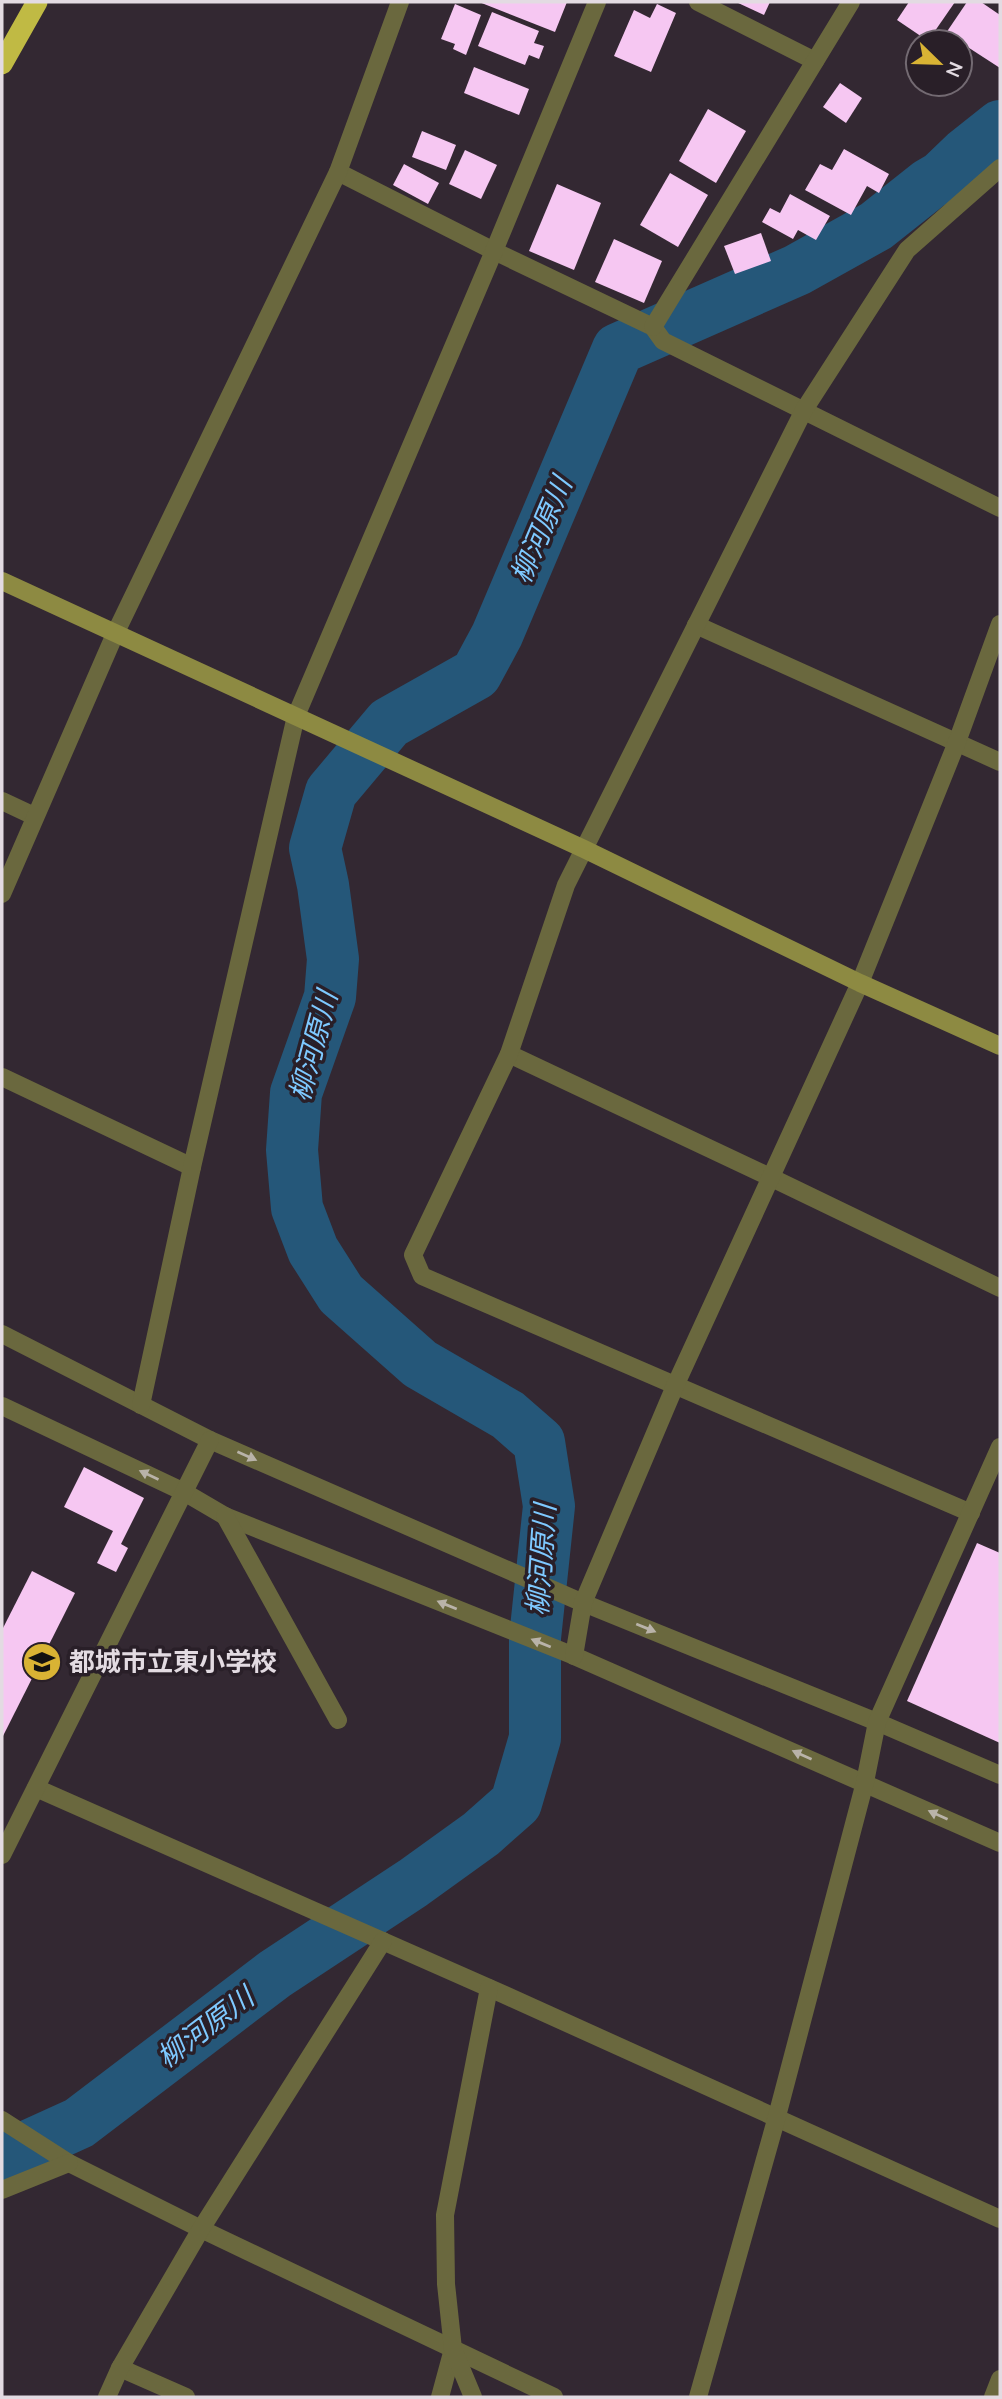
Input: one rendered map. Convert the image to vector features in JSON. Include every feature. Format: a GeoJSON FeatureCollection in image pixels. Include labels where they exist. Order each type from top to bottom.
{"type":"FeatureCollection","features":[{"type":"Feature","properties":{"kind":"highway"},"geometry":{"type":"LineString","coordinates":[[2,64],[37,2]]}},
{"type":"Feature","properties":{"kind":"street"},"geometry":{"type":"LineString","coordinates":[[2,894],[114,634],[338,172],[400,2]]}},
{"type":"Feature","properties":{"kind":"street"},"geometry":{"type":"LineString","coordinates":[[141,1405],[192,1167],[296,716],[597,2]]}},
{"type":"Feature","properties":{"kind":"street"},"geometry":{"type":"LineString","coordinates":[[698,2],[815,61]]}},
{"type":"Feature","properties":{"kind":"street"},"geometry":{"type":"LineString","coordinates":[[658,334],[850,2]]}},
{"type":"Feature","properties":{"kind":"street"},"geometry":{"type":"LineString","coordinates":[[971,1513],[422,1276],[413,1255],[509,1054],[566,885],[804,410],[907,250],[1000,168]]}},
{"type":"Feature","properties":{"kind":"street"},"geometry":{"type":"LineString","coordinates":[[338,172],[1000,508]]}},
{"type":"Feature","properties":{"kind":"street"},"geometry":{"type":"LineString","coordinates":[[2,581],[584,849],[860,983],[1000,1046]]}},
{"type":"Feature","properties":{"kind":"street"},"geometry":{"type":"LineString","coordinates":[[573,1656],[582,1602],[675,1386],[860,983],[957,742],[1000,624]]}},
{"type":"Feature","properties":{"kind":"street"},"geometry":{"type":"LineString","coordinates":[[696,625],[1000,762]]}},
{"type":"Feature","properties":{"kind":"street"},"geometry":{"type":"LineString","coordinates":[[2,801],[34,816]]}},
{"type":"Feature","properties":{"kind":"street"},"geometry":{"type":"LineString","coordinates":[[509,1054],[1000,1288]]}},
{"type":"Feature","properties":{"kind":"street"},"geometry":{"type":"LineString","coordinates":[[2,1077],[192,1167]]}},
{"type":"Feature","properties":{"kind":"street"},"geometry":{"type":"LineString","coordinates":[[2,1334],[210,1440],[582,1602],[1000,1775]]}},
{"type":"Feature","properties":{"kind":"street"},"geometry":{"type":"LineString","coordinates":[[2,1406],[184,1492],[225,1516],[573,1656],[1000,1843]]}},
{"type":"Feature","properties":{"kind":"street"},"geometry":{"type":"LineString","coordinates":[[2,1856],[210,1440]]}},
{"type":"Feature","properties":{"kind":"street"},"geometry":{"type":"LineString","coordinates":[[698,2397],[776,2120],[865,1783],[877,1722],[1000,1447]]}},
{"type":"Feature","properties":{"kind":"street"},"geometry":{"type":"LineString","coordinates":[[225,1516],[338,1720]]}},
{"type":"Feature","properties":{"kind":"street"},"geometry":{"type":"LineString","coordinates":[[36,1788],[489,1988],[1000,2219]]}},
{"type":"Feature","properties":{"kind":"street"},"geometry":{"type":"LineString","coordinates":[[107,2397],[120,2368],[201,2230],[383,1941]]}},
{"type":"Feature","properties":{"kind":"street"},"geometry":{"type":"LineString","coordinates":[[473,2397],[453,2349],[446,2284],[445,2214],[489,1988]]}},
{"type":"Feature","properties":{"kind":"street"},"geometry":{"type":"LineString","coordinates":[[2,2120],[66,2161],[201,2230],[554,2397]]}},
{"type":"Feature","properties":{"kind":"street"},"geometry":{"type":"LineString","coordinates":[[2,2190],[66,2161]]}},
{"type":"Feature","properties":{"kind":"street"},"geometry":{"type":"LineString","coordinates":[[440,2397],[453,2349]]}},
{"type":"Feature","properties":{"kind":"street"},"geometry":{"type":"LineString","coordinates":[[120,2368],[186,2397]]}},
{"type":"Feature","properties":{"kind":"street"},"geometry":{"type":"LineString","coordinates":[[993,2397],[1000,2379]]}},
{"type":"Feature","properties":{"kind":"building"},"geometry":{"type":"Polygon","coordinates":[[[479,2],[567,2],[555,32],[479,2]]]}},
{"type":"Feature","properties":{"kind":"building"},"geometry":{"type":"Polygon","coordinates":[[[736,2],[770,2],[764,15],[736,2]]]}},
{"type":"Feature","properties":{"kind":"building"},"geometry":{"type":"Polygon","coordinates":[[[909,2],[955,2],[937,28],[909,28],[897,20],[909,2]]]}},
{"type":"Feature","properties":{"kind":"building"},"geometry":{"type":"Polygon","coordinates":[[[967,2],[981,2],[1000,15],[1000,68],[974,51],[974,28],[949,28],[967,2]]]}},
{"type":"Feature","properties":{"kind":"building"},"geometry":{"type":"Polygon","coordinates":[[[455,4],[481,15],[466,55],[453,49],[455,44],[441,39],[455,4]]]}},
{"type":"Feature","properties":{"kind":"building"},"geometry":{"type":"Polygon","coordinates":[[[657,4],[676,13],[651,72],[614,56],[634,10],[650,18],[657,4]]]}},
{"type":"Feature","properties":{"kind":"building"},"geometry":{"type":"Polygon","coordinates":[[[492,12],[539,31],[534,43],[544,46],[539,59],[529,55],[525,65],[478,46],[492,12]]]}},
{"type":"Feature","properties":{"kind":"building"},"geometry":{"type":"Polygon","coordinates":[[[474,67],[529,89],[519,115],[464,93],[474,67]]]}},
{"type":"Feature","properties":{"kind":"building"},"geometry":{"type":"Polygon","coordinates":[[[840,83],[862,98],[846,123],[823,107],[840,83]]]}},
{"type":"Feature","properties":{"kind":"building"},"geometry":{"type":"Polygon","coordinates":[[[708,109],[746,131],[716,183],[679,161],[708,109]]]}},
{"type":"Feature","properties":{"kind":"building"},"geometry":{"type":"Polygon","coordinates":[[[422,131],[456,145],[446,170],[412,157],[422,131]]]}},
{"type":"Feature","properties":{"kind":"building"},"geometry":{"type":"Polygon","coordinates":[[[844,149],[889,174],[879,193],[867,186],[851,215],[805,190],[820,164],[832,170],[844,149]]]}},
{"type":"Feature","properties":{"kind":"building"},"geometry":{"type":"Polygon","coordinates":[[[465,150],[497,165],[481,199],[449,184],[465,150]]]}},
{"type":"Feature","properties":{"kind":"building"},"geometry":{"type":"Polygon","coordinates":[[[404,164],[439,183],[428,204],[393,185],[404,164]]]}},
{"type":"Feature","properties":{"kind":"building"},"geometry":{"type":"Polygon","coordinates":[[[670,173],[708,195],[678,247],[640,225],[670,173]]]}},
{"type":"Feature","properties":{"kind":"building"},"geometry":{"type":"Polygon","coordinates":[[[557,184],[601,203],[574,270],[529,251],[557,184]]]}},
{"type":"Feature","properties":{"kind":"building"},"geometry":{"type":"Polygon","coordinates":[[[790,194],[830,216],[816,240],[798,230],[793,239],[762,222],[770,208],[780,213],[790,194]]]}},
{"type":"Feature","properties":{"kind":"building"},"geometry":{"type":"Polygon","coordinates":[[[761,233],[771,261],[735,274],[724,246],[761,233]]]}},
{"type":"Feature","properties":{"kind":"building"},"geometry":{"type":"Polygon","coordinates":[[[614,239],[662,261],[644,303],[595,282],[614,239]]]}},
{"type":"Feature","properties":{"kind":"building"},"geometry":{"type":"Polygon","coordinates":[[[84,1467],[144,1498],[121,1544],[128,1548],[116,1572],[97,1563],[113,1531],[64,1507],[84,1467]]]}},
{"type":"Feature","properties":{"kind":"building"},"geometry":{"type":"Polygon","coordinates":[[[977,1543],[1000,1553],[1000,1743],[907,1701],[977,1543]]]}},
{"type":"Feature","properties":{"kind":"building"},"geometry":{"type":"Polygon","coordinates":[[[32,1571],[75,1593],[2,1738],[2,1630],[32,1571]]]}},
{"type":"Feature","properties":{"kind":"waterway","name":"柳河原川"},"geometry":{"type":"LineString","coordinates":[[2,2158],[79,2123],[275,1974],[413,1883],[481,1834],[516,1803],[535,1738],[535,1638],[549,1506],[539,1442],[508,1415],[420,1364],[341,1294],[313,1250],[297,1208],[292,1150],[296,1093],[330,997],[333,959],[315,848],[331,792],[389,723],[476,674],[497,635],[618,349],[797,270],[876,226],[941,177],[1000,126]]}},
{"type":"Feature","properties":{"kind":"place","name":"都城市立東小学校"},"geometry":{"type":"Point","coordinates":[42,1662]}}]}
